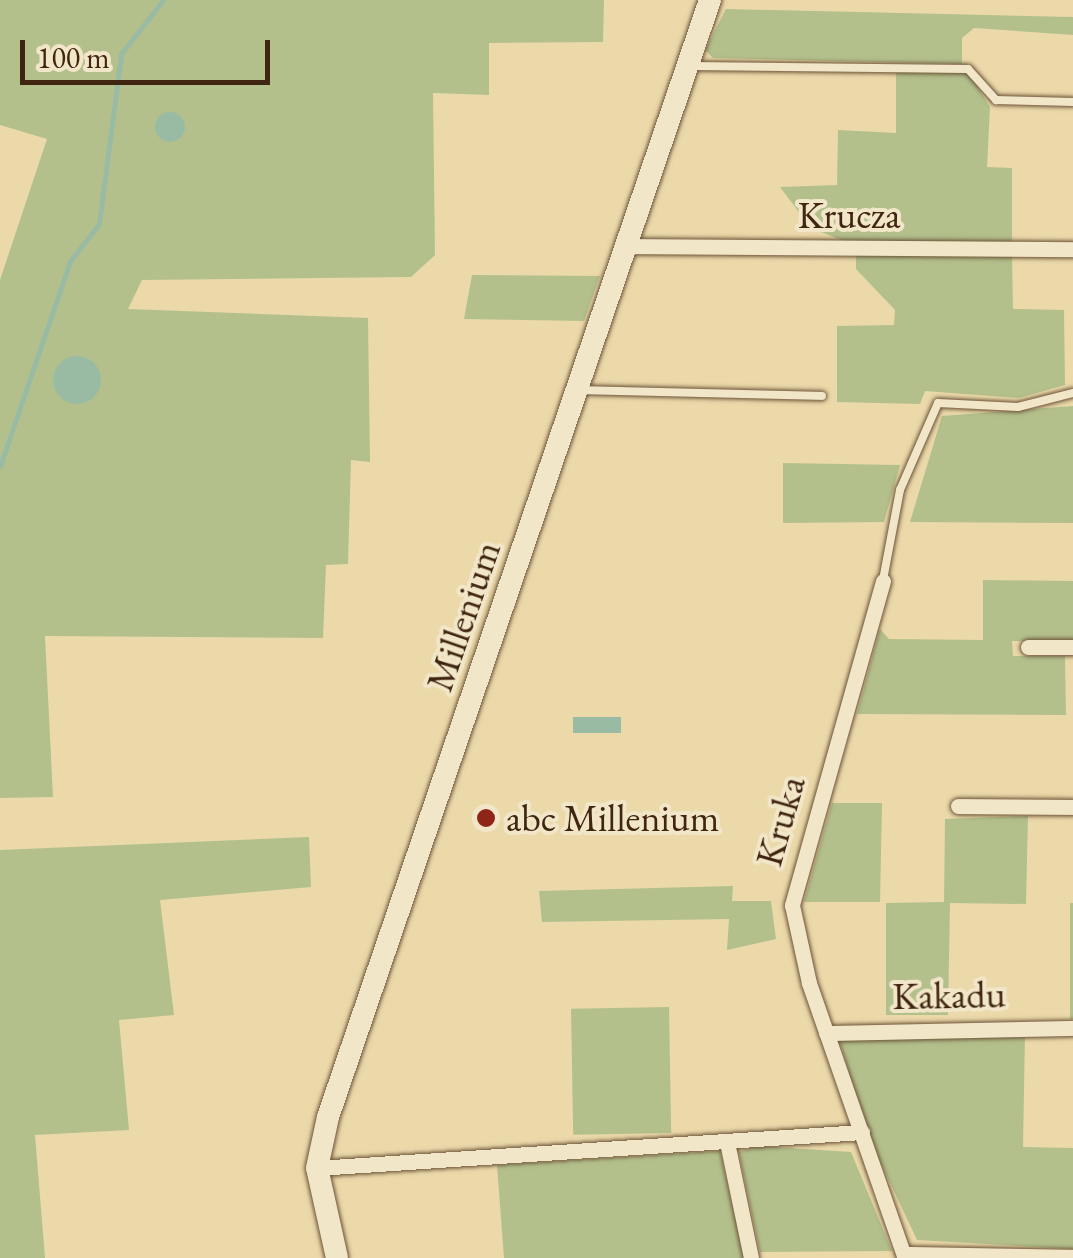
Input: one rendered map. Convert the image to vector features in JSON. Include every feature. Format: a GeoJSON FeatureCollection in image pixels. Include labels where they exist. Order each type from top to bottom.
{"type":"FeatureCollection","features":[{"type":"Feature","properties":{"kind":"street","name":"Millenium"},"geometry":{"type":"LineString","coordinates":[[317,1168],[710,0]]}},
{"type":"Feature","properties":{"kind":"street","name":"Krucza"},"geometry":{"type":"LineString","coordinates":[[625,246],[1073,249]]}},
{"type":"Feature","properties":{"kind":"street","name":"Kruka"},"geometry":{"type":"LineString","coordinates":[[883,580],[792,905],[826,1033],[904,1256]]}},
{"type":"Feature","properties":{"kind":"street"},"geometry":{"type":"LineString","coordinates":[[1028,647],[1073,648]]}},
{"type":"Feature","properties":{"kind":"street"},"geometry":{"type":"LineString","coordinates":[[958,806],[1073,807]]}},
{"type":"Feature","properties":{"kind":"street","name":"Kakadu"},"geometry":{"type":"LineString","coordinates":[[826,1033],[1073,1028]]}},
{"type":"Feature","properties":{"kind":"street"},"geometry":{"type":"LineString","coordinates":[[337,1258],[317,1168],[862,1132]]}},
{"type":"Feature","properties":{"kind":"street"},"geometry":{"type":"LineString","coordinates":[[727,1142],[750,1258]]}},
{"type":"Feature","properties":{"kind":"street"},"geometry":{"type":"LineString","coordinates":[[904,1256],[1073,1256]]}},
{"type":"Feature","properties":{"kind":"lane"},"geometry":{"type":"LineString","coordinates":[[688,66],[968,69],[996,100],[1073,102]]}},
{"type":"Feature","properties":{"kind":"lane"},"geometry":{"type":"LineString","coordinates":[[576,390],[822,396]]}},
{"type":"Feature","properties":{"kind":"lane","name":"Kruka"},"geometry":{"type":"LineString","coordinates":[[883,580],[900,490],[938,403],[1018,406],[1073,393]]}},
{"type":"Feature","properties":{"kind":"shaded area"},"geometry":{"type":"Polygon","coordinates":[[[0,0],[604,0],[603,42],[489,43],[489,95],[433,93],[435,255],[411,277],[142,280],[128,309],[368,318],[370,462],[351,460],[348,564],[326,565],[323,638],[45,636],[53,797],[0,798],[0,280],[47,139],[0,125],[0,0]]]}},
{"type":"Feature","properties":{"kind":"shaded area"},"geometry":{"type":"Polygon","coordinates":[[[726,9],[1073,17],[1073,35],[974,28],[962,38],[962,64],[713,58],[705,50],[726,9]]]}},
{"type":"Feature","properties":{"kind":"shaded area"},"geometry":{"type":"Polygon","coordinates":[[[896,71],[969,73],[990,107],[987,167],[1012,168],[1012,242],[844,241],[811,228],[780,187],[837,185],[838,130],[896,133],[896,71]]]}},
{"type":"Feature","properties":{"kind":"shaded area"},"geometry":{"type":"Polygon","coordinates":[[[170,112],[181,116],[185,127],[181,138],[170,142],[159,138],[155,127],[159,116],[170,112]]]}},
{"type":"Feature","properties":{"kind":"shaded area"},"geometry":{"type":"Polygon","coordinates":[[[856,252],[1012,254],[1013,309],[1064,310],[1065,385],[1019,398],[925,391],[920,404],[837,402],[837,326],[894,325],[895,310],[856,269],[856,252]]]}},
{"type":"Feature","properties":{"kind":"shaded area"},"geometry":{"type":"Polygon","coordinates":[[[472,275],[600,276],[584,321],[464,319],[472,275]]]}},
{"type":"Feature","properties":{"kind":"shaded area"},"geometry":{"type":"Polygon","coordinates":[[[77,356],[94,363],[101,380],[94,397],[77,404],[60,397],[53,380],[60,363],[77,356]]]}},
{"type":"Feature","properties":{"kind":"shaded area"},"geometry":{"type":"Polygon","coordinates":[[[1073,406],[1073,523],[910,522],[942,416],[1073,406]]]}},
{"type":"Feature","properties":{"kind":"shaded area"},"geometry":{"type":"Polygon","coordinates":[[[783,463],[900,465],[884,522],[783,523],[783,463]]]}},
{"type":"Feature","properties":{"kind":"shaded area"},"geometry":{"type":"Polygon","coordinates":[[[983,580],[1073,581],[1073,641],[1012,641],[1013,656],[1065,656],[1066,715],[857,714],[880,629],[889,639],[983,640],[983,580]]]}},
{"type":"Feature","properties":{"kind":"shaded area"},"geometry":{"type":"Polygon","coordinates":[[[573,717],[621,717],[621,733],[573,733],[573,717]]]}},
{"type":"Feature","properties":{"kind":"shaded area"},"geometry":{"type":"Polygon","coordinates":[[[832,803],[882,803],[880,902],[804,902],[832,803]]]}},
{"type":"Feature","properties":{"kind":"shaded area"},"geometry":{"type":"Polygon","coordinates":[[[1028,816],[1026,904],[950,903],[948,1015],[886,1015],[886,903],[944,902],[945,819],[1028,816]]]}},
{"type":"Feature","properties":{"kind":"shaded area"},"geometry":{"type":"Polygon","coordinates":[[[309,837],[311,887],[160,900],[174,1015],[119,1020],[129,1130],[35,1135],[45,1258],[0,1258],[0,850],[309,837]]]}},
{"type":"Feature","properties":{"kind":"shaded area"},"geometry":{"type":"Polygon","coordinates":[[[733,886],[732,901],[771,901],[776,939],[727,950],[729,919],[542,922],[539,891],[733,886]]]}},
{"type":"Feature","properties":{"kind":"shaded area"},"geometry":{"type":"Polygon","coordinates":[[[1073,903],[1073,1019],[1070,1019],[1073,903]]]}},
{"type":"Feature","properties":{"kind":"shaded area"},"geometry":{"type":"Polygon","coordinates":[[[669,1007],[671,1133],[573,1135],[571,1009],[669,1007]]]}},
{"type":"Feature","properties":{"kind":"shaded area"},"geometry":{"type":"Polygon","coordinates":[[[1025,1034],[1023,1147],[1073,1148],[1073,1249],[917,1240],[869,1138],[839,1039],[1025,1034]]]}},
{"type":"Feature","properties":{"kind":"shaded area"},"geometry":{"type":"Polygon","coordinates":[[[758,1146],[851,1152],[892,1251],[760,1252],[739,1152],[758,1146]]]}},
{"type":"Feature","properties":{"kind":"shaded area"},"geometry":{"type":"Polygon","coordinates":[[[720,1151],[744,1258],[504,1258],[497,1165],[720,1151]]]}},
{"type":"Feature","properties":{"kind":"waterway"},"geometry":{"type":"LineString","coordinates":[[0,466],[70,261],[99,224],[121,54],[163,0]]}},
{"type":"Feature","properties":{"kind":"place","name":"abc Millenium"},"geometry":{"type":"Point","coordinates":[486,818]}}]}
